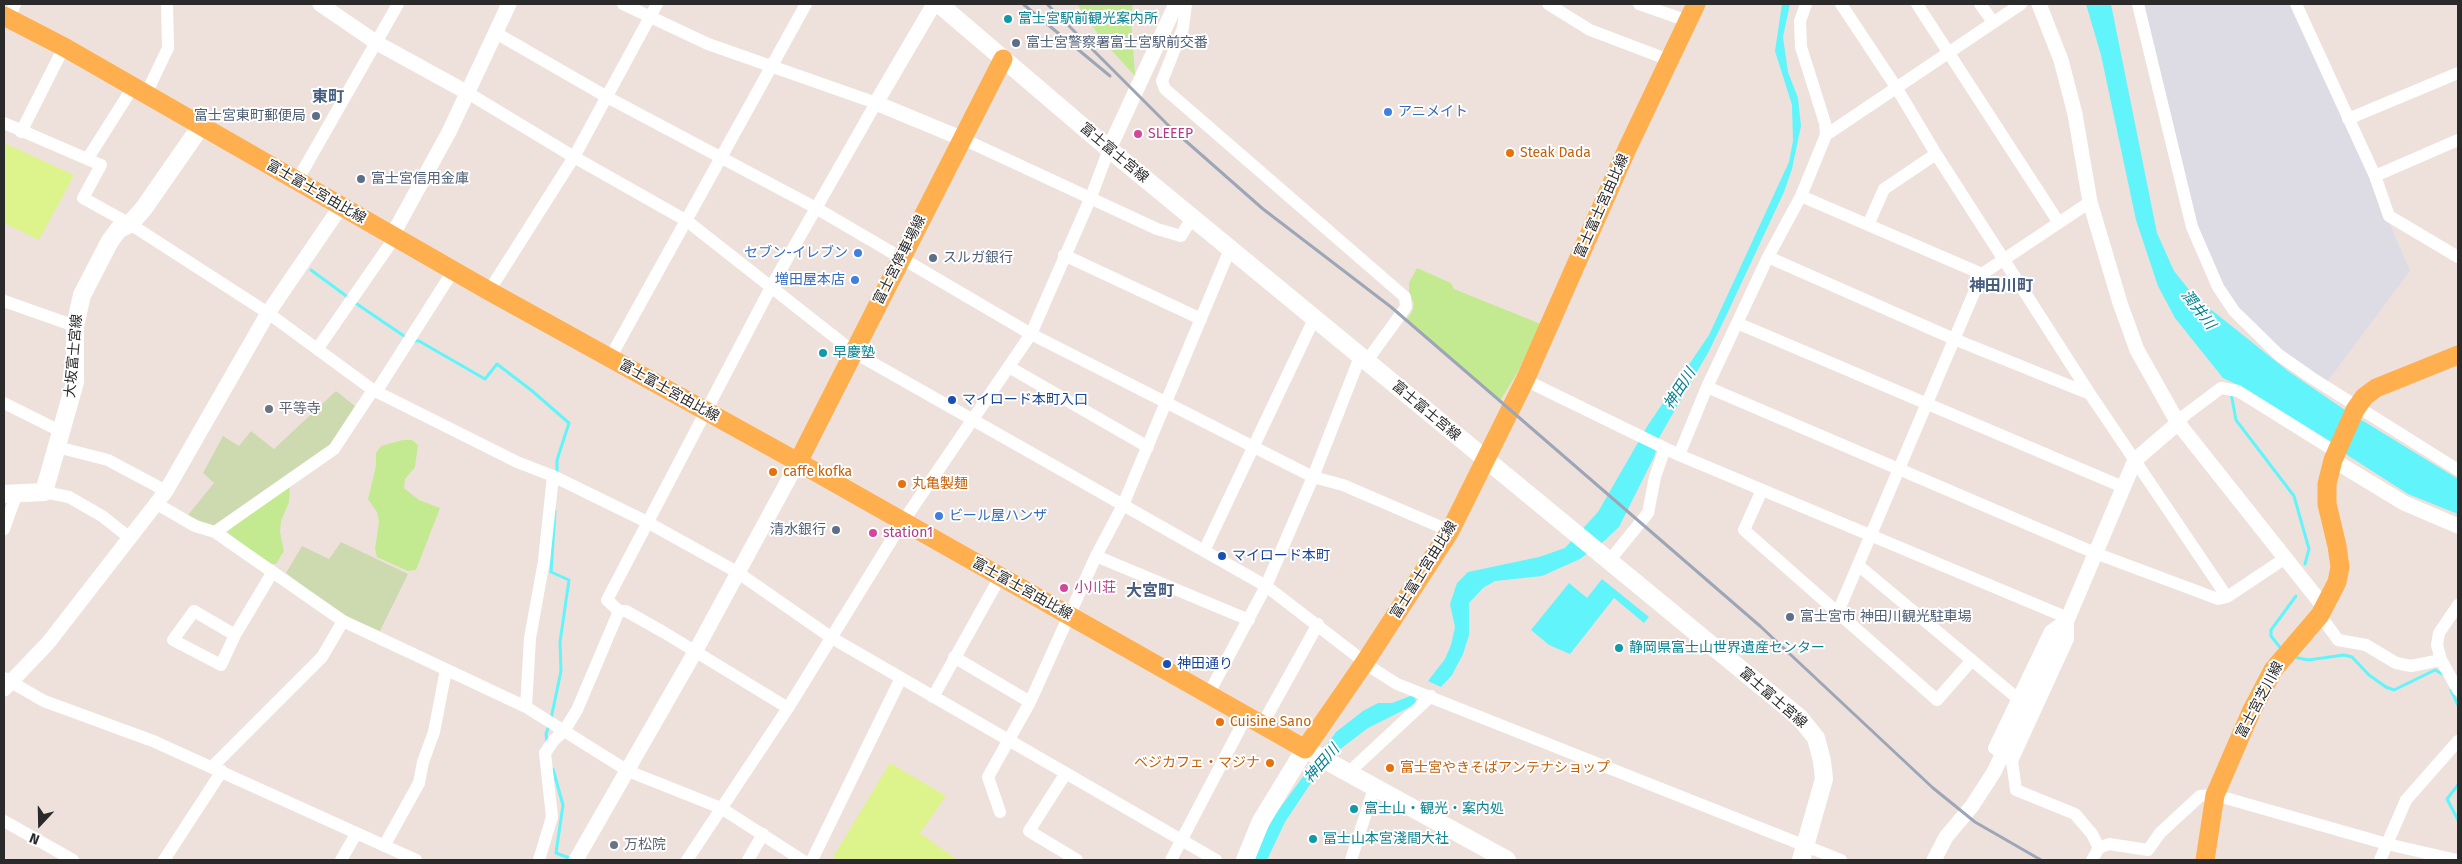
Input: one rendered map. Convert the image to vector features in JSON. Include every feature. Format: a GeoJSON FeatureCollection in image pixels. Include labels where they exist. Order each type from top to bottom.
{"type":"FeatureCollection","features":[{"type":"Feature","properties":{"kind":"main road","name":"富士富士宮線"},"geometry":{"type":"LineString","coordinates":[[939,4],[1192,218],[1800,718],[1816,738],[1824,779],[1804,853]]}},
{"type":"Feature","properties":{"kind":"main road","name":"富士富士宮由比線"},"geometry":{"type":"LineString","coordinates":[[9,13],[64,47],[453,271],[798,462],[1318,756],[1365,662],[1450,531],[1525,380],[1696,4]]}},
{"type":"Feature","properties":{"kind":"main road","name":"富士宮停車場線"},"geometry":{"type":"LineString","coordinates":[[798,462],[855,353],[900,258],[1003,59]]}},
{"type":"Feature","properties":{"kind":"main road","name":"大坂富士宮線"},"geometry":{"type":"LineString","coordinates":[[44,492],[74,382],[75,326],[82,295],[110,241],[120,229],[130,224],[153,195],[201,126]]}},
{"type":"Feature","properties":{"kind":"main road","name":"富士宮芝川線"},"geometry":{"type":"LineString","coordinates":[[2205,860],[2215,795],[2251,712],[2273,670],[2322,611],[2337,582],[2340,567],[2327,504],[2327,484],[2335,454],[2356,408],[2376,388],[2458,355]]}},
{"type":"Feature","properties":{"kind":"main road"},"geometry":{"type":"LineString","coordinates":[[10,494],[44,492]]}},
{"type":"Feature","properties":{"kind":"main road"},"geometry":{"type":"LineString","coordinates":[[1245,860],[1261,821],[1318,756],[1485,855],[1507,860]]}},
{"type":"Feature","properties":{"kind":"street"},"geometry":{"type":"LineString","coordinates":[[88,158],[140,90],[168,48],[167,4]]}},
{"type":"Feature","properties":{"kind":"street"},"geometry":{"type":"LineString","coordinates":[[320,4],[376,43],[468,92],[574,157],[687,221],[855,353],[1266,586],[1318,624],[1365,662],[1397,684],[1431,696],[1804,853],[1842,860]]}},
{"type":"Feature","properties":{"kind":"street"},"geometry":{"type":"LineString","coordinates":[[297,181],[398,4]]}},
{"type":"Feature","properties":{"kind":"street"},"geometry":{"type":"LineString","coordinates":[[318,348],[394,237],[449,132],[509,4]]}},
{"type":"Feature","properties":{"kind":"street"},"geometry":{"type":"LineString","coordinates":[[623,4],[708,44],[876,103],[963,139],[1157,228],[1181,236],[1192,218]]}},
{"type":"Feature","properties":{"kind":"street"},"geometry":{"type":"LineString","coordinates":[[489,291],[574,157],[657,4]]}},
{"type":"Feature","properties":{"kind":"street"},"geometry":{"type":"LineString","coordinates":[[610,358],[773,67],[806,4]]}},
{"type":"Feature","properties":{"kind":"street"},"geometry":{"type":"LineString","coordinates":[[618,612],[607,600],[647,522],[771,287],[934,4]]}},
{"type":"Feature","properties":{"kind":"street"},"geometry":{"type":"LineString","coordinates":[[687,860],[788,708],[902,522],[1031,334],[1091,197],[1109,149],[1176,4]]}},
{"type":"Feature","properties":{"kind":"street"},"geometry":{"type":"LineString","coordinates":[[1186,4],[1183,28],[1162,81],[1165,89],[1405,297],[1406,307],[1363,359],[1266,586],[1208,695]]}},
{"type":"Feature","properties":{"kind":"street"},"geometry":{"type":"LineString","coordinates":[[1548,4],[1590,30],[1669,60]]}},
{"type":"Feature","properties":{"kind":"street"},"geometry":{"type":"LineString","coordinates":[[1639,4],[1688,21]]}},
{"type":"Feature","properties":{"kind":"street"},"geometry":{"type":"LineString","coordinates":[[1679,455],[1707,387],[1768,257],[1801,196],[1826,136],[1825,123],[1800,47],[1800,20],[1806,4]]}},
{"type":"Feature","properties":{"kind":"street"},"geometry":{"type":"LineString","coordinates":[[1841,4],[1896,87],[1936,154],[2090,394],[2227,597]]}},
{"type":"Feature","properties":{"kind":"street"},"geometry":{"type":"LineString","coordinates":[[1917,4],[2060,223]]}},
{"type":"Feature","properties":{"kind":"street"},"geometry":{"type":"LineString","coordinates":[[1980,4],[1993,22]]}},
{"type":"Feature","properties":{"kind":"street"},"geometry":{"type":"LineString","coordinates":[[1826,136],[2021,4]]}},
{"type":"Feature","properties":{"kind":"street"},"geometry":{"type":"LineString","coordinates":[[2039,4],[2061,60],[2075,114],[2090,202],[2120,303],[2137,350],[2178,423],[2284,559],[2322,611],[2338,640],[2366,645],[2396,663],[2411,666],[2441,660]]}},
{"type":"Feature","properties":{"kind":"street"},"geometry":{"type":"LineString","coordinates":[[2138,4],[2192,227],[2218,287],[2234,311],[2279,355],[2356,408],[2458,470]]}},
{"type":"Feature","properties":{"kind":"street"},"geometry":{"type":"LineString","coordinates":[[2296,4],[2375,176],[2389,216],[2458,257]]}},
{"type":"Feature","properties":{"kind":"street"},"geometry":{"type":"LineString","coordinates":[[496,33],[607,97],[722,156],[816,208],[1031,334],[1313,477],[1343,485],[1450,531]]}},
{"type":"Feature","properties":{"kind":"street"},"geometry":{"type":"LineString","coordinates":[[21,132],[64,47]]}},
{"type":"Feature","properties":{"kind":"street"},"geometry":{"type":"LineString","coordinates":[[2348,119],[2458,73]]}},
{"type":"Feature","properties":{"kind":"street"},"geometry":{"type":"LineString","coordinates":[[4,123],[21,132],[88,158],[101,165],[83,198],[130,224],[268,313],[374,391],[517,462],[553,476],[647,522],[737,572],[832,638],[1183,839],[1216,860]]}},
{"type":"Feature","properties":{"kind":"street"},"geometry":{"type":"LineString","coordinates":[[2375,176],[2458,140]]}},
{"type":"Feature","properties":{"kind":"street"},"geometry":{"type":"LineString","coordinates":[[1868,225],[1884,189],[1936,154]]}},
{"type":"Feature","properties":{"kind":"street"},"geometry":{"type":"LineString","coordinates":[[1801,196],[1982,274]]}},
{"type":"Feature","properties":{"kind":"street"},"geometry":{"type":"LineString","coordinates":[[1838,612],[1982,274],[2090,202]]}},
{"type":"Feature","properties":{"kind":"street"},"geometry":{"type":"LineString","coordinates":[[341,206],[268,313],[166,491],[48,643],[30,664],[6,683],[44,701],[153,741],[416,860]]}},
{"type":"Feature","properties":{"kind":"street"},"geometry":{"type":"LineString","coordinates":[[1000,812],[988,777],[1030,702],[1096,556],[1123,505],[1230,249]]}},
{"type":"Feature","properties":{"kind":"street"},"geometry":{"type":"LineString","coordinates":[[1064,256],[1201,319]]}},
{"type":"Feature","properties":{"kind":"street"},"geometry":{"type":"LineString","coordinates":[[1768,257],[1954,339],[2090,394]]}},
{"type":"Feature","properties":{"kind":"street"},"geometry":{"type":"LineString","coordinates":[[215,532],[334,448],[453,271]]}},
{"type":"Feature","properties":{"kind":"street"},"geometry":{"type":"LineString","coordinates":[[4,301],[75,326]]}},
{"type":"Feature","properties":{"kind":"street"},"geometry":{"type":"LineString","coordinates":[[1204,551],[1314,318]]}},
{"type":"Feature","properties":{"kind":"street"},"geometry":{"type":"LineString","coordinates":[[1737,323],[2123,487]]}},
{"type":"Feature","properties":{"kind":"street"},"geometry":{"type":"LineString","coordinates":[[1009,367],[1148,447]]}},
{"type":"Feature","properties":{"kind":"street"},"geometry":{"type":"LineString","coordinates":[[1525,380],[1679,455],[2068,618]]}},
{"type":"Feature","properties":{"kind":"street"},"geometry":{"type":"LineString","coordinates":[[1707,387],[2095,552],[2218,599],[2227,597],[2284,559]]}},
{"type":"Feature","properties":{"kind":"street"},"geometry":{"type":"LineString","coordinates":[[1935,858],[1946,838],[1972,806],[1994,772],[2068,618],[2135,460],[2185,415],[2221,388],[2238,391],[2335,454],[2404,503],[2458,526]]}},
{"type":"Feature","properties":{"kind":"street"},"geometry":{"type":"LineString","coordinates":[[4,403],[59,439],[108,460],[166,491]]}},
{"type":"Feature","properties":{"kind":"street"},"geometry":{"type":"LineString","coordinates":[[1609,561],[1648,513],[1661,447]]}},
{"type":"Feature","properties":{"kind":"street"},"geometry":{"type":"LineString","coordinates":[[576,860],[695,652],[798,462]]}},
{"type":"Feature","properties":{"kind":"street"},"geometry":{"type":"LineString","coordinates":[[526,707],[530,638],[544,561],[553,476]]}},
{"type":"Feature","properties":{"kind":"street"},"geometry":{"type":"LineString","coordinates":[[1762,490],[1744,530],[1937,700],[1972,660]]}},
{"type":"Feature","properties":{"kind":"street"},"geometry":{"type":"LineString","coordinates":[[44,492],[70,497],[102,516],[130,538]]}},
{"type":"Feature","properties":{"kind":"street"},"geometry":{"type":"LineString","coordinates":[[4,529],[10,494]]}},
{"type":"Feature","properties":{"kind":"street"},"geometry":{"type":"LineString","coordinates":[[156,504],[195,526],[215,532],[343,621],[526,707],[628,771],[720,808],[802,860]]}},
{"type":"Feature","properties":{"kind":"street"},"geometry":{"type":"LineString","coordinates":[[1096,556],[1249,620]]}},
{"type":"Feature","properties":{"kind":"street"},"geometry":{"type":"LineString","coordinates":[[1858,565],[2017,698]]}},
{"type":"Feature","properties":{"kind":"street"},"geometry":{"type":"LineString","coordinates":[[235,635],[194,611],[174,640],[221,665],[235,635],[272,573]]}},
{"type":"Feature","properties":{"kind":"street"},"geometry":{"type":"LineString","coordinates":[[933,697],[1000,577]]}},
{"type":"Feature","properties":{"kind":"street"},"geometry":{"type":"LineString","coordinates":[[2458,605],[2438,633],[2437,645],[2441,660],[2458,690]]}},
{"type":"Feature","properties":{"kind":"street"},"geometry":{"type":"LineString","coordinates":[[618,612],[626,611],[788,708]]}},
{"type":"Feature","properties":{"kind":"street"},"geometry":{"type":"LineString","coordinates":[[542,859],[552,817],[545,754],[554,740],[564,731],[577,710],[618,612]]}},
{"type":"Feature","properties":{"kind":"street"},"geometry":{"type":"LineString","coordinates":[[2012,761],[1994,748],[2050,631],[2068,618]]}},
{"type":"Feature","properties":{"kind":"street"},"geometry":{"type":"LineString","coordinates":[[2068,618],[2068,639],[2012,761],[2016,790],[2075,814],[2092,834],[2099,848]]}},
{"type":"Feature","properties":{"kind":"street"},"geometry":{"type":"LineString","coordinates":[[164,860],[217,769],[322,657],[343,621]]}},
{"type":"Feature","properties":{"kind":"street"},"geometry":{"type":"LineString","coordinates":[[1171,860],[1254,721],[1318,624]]}},
{"type":"Feature","properties":{"kind":"street"},"geometry":{"type":"LineString","coordinates":[[954,657],[1030,702]]}},
{"type":"Feature","properties":{"kind":"street"},"geometry":{"type":"LineString","coordinates":[[384,846],[419,783],[423,762],[434,732],[446,670]]}},
{"type":"Feature","properties":{"kind":"street"},"geometry":{"type":"LineString","coordinates":[[812,860],[901,678]]}},
{"type":"Feature","properties":{"kind":"street"},"geometry":{"type":"LineString","coordinates":[[1348,773],[1431,696]]}},
{"type":"Feature","properties":{"kind":"street"},"geometry":{"type":"LineString","coordinates":[[2380,860],[2406,800],[2458,740]]}},
{"type":"Feature","properties":{"kind":"street"},"geometry":{"type":"LineString","coordinates":[[1066,773],[1030,830],[1077,860]]}},
{"type":"Feature","properties":{"kind":"street"},"geometry":{"type":"LineString","coordinates":[[1351,860],[1374,788]]}},
{"type":"Feature","properties":{"kind":"street"},"geometry":{"type":"LineString","coordinates":[[2092,860],[2099,848],[2109,844],[2148,850],[2160,834],[2200,796],[2215,795],[2387,844],[2457,860]]}},
{"type":"Feature","properties":{"kind":"street"},"geometry":{"type":"LineString","coordinates":[[4,821],[57,856],[73,860]]}},
{"type":"Feature","properties":{"kind":"street"},"geometry":{"type":"LineString","coordinates":[[341,860],[356,834]]}},
{"type":"Feature","properties":{"kind":"street"},"geometry":{"type":"LineString","coordinates":[[748,860],[763,834]]}},
{"type":"Feature","properties":{"kind":"shaded area"},"geometry":{"type":"Polygon","coordinates":[[[2137,4],[2296,4],[2410,271],[2327,382],[2277,353],[2238,315],[2191,237],[2137,4]]]}},
{"type":"Feature","properties":{"kind":"green space"},"geometry":{"type":"Polygon","coordinates":[[[1077,4],[1133,4],[1131,17],[1135,76],[1102,40],[1077,4]]]}},
{"type":"Feature","properties":{"kind":"green space"},"geometry":{"type":"Polygon","coordinates":[[[4,143],[74,175],[39,240],[4,223],[4,143]]]}},
{"type":"Feature","properties":{"kind":"green space"},"geometry":{"type":"Polygon","coordinates":[[[1417,268],[1451,283],[1454,289],[1541,324],[1517,373],[1500,401],[1406,320],[1412,312],[1414,304],[1409,293],[1409,283],[1417,268]]]}},
{"type":"Feature","properties":{"kind":"green space"},"geometry":{"type":"Polygon","coordinates":[[[336,391],[355,406],[331,445],[215,528],[188,515],[214,483],[203,473],[223,436],[239,446],[251,431],[274,449],[336,391]]]}},
{"type":"Feature","properties":{"kind":"green space"},"geometry":{"type":"Polygon","coordinates":[[[403,440],[412,440],[418,445],[415,467],[405,479],[404,488],[419,500],[440,508],[416,570],[408,571],[377,557],[375,549],[379,522],[377,512],[368,499],[376,466],[376,453],[381,446],[403,440]]]}},
{"type":"Feature","properties":{"kind":"green space"},"geometry":{"type":"Polygon","coordinates":[[[290,486],[289,502],[281,521],[280,532],[284,551],[276,564],[268,564],[227,532],[268,499],[290,486]]]}},
{"type":"Feature","properties":{"kind":"green space"},"geometry":{"type":"Polygon","coordinates":[[[341,542],[408,574],[380,631],[341,615],[286,573],[302,546],[329,559],[341,542]]]}},
{"type":"Feature","properties":{"kind":"green space"},"geometry":{"type":"Polygon","coordinates":[[[890,763],[946,796],[920,833],[957,860],[838,860],[833,857],[890,763]]]}},
{"type":"Feature","properties":{"kind":"water","name":"神田川"},"geometry":{"type":"Polygon","coordinates":[[[1782,4],[1790,4],[1783,37],[1788,72],[1798,98],[1801,126],[1792,169],[1784,192],[1727,314],[1709,351],[1660,436],[1654,457],[1619,527],[1580,559],[1542,576],[1495,581],[1483,588],[1469,603],[1469,635],[1463,654],[1452,675],[1441,687],[1428,681],[1445,659],[1451,645],[1455,627],[1450,604],[1457,583],[1468,572],[1539,557],[1565,548],[1598,512],[1648,425],[1709,335],[1789,162],[1793,141],[1792,105],[1775,51],[1782,4]]]}},
{"type":"Feature","properties":{"kind":"water","name":"潤井川"},"geometry":{"type":"Polygon","coordinates":[[[2086,4],[2111,4],[2157,233],[2174,271],[2194,296],[2288,371],[2342,408],[2458,479],[2458,514],[2408,494],[2240,386],[2223,378],[2175,318],[2158,286],[2136,220],[2101,55],[2086,4]]]}},
{"type":"Feature","properties":{"kind":"water"},"geometry":{"type":"Polygon","coordinates":[[[1602,579],[1649,617],[1644,623],[1614,598],[1570,654],[1549,645],[1531,630],[1569,583],[1587,598],[1602,579]]]}},
{"type":"Feature","properties":{"kind":"water","name":"神田川"},"geometry":{"type":"Polygon","coordinates":[[[1413,695],[1416,700],[1414,705],[1368,728],[1339,750],[1317,774],[1285,822],[1267,860],[1255,860],[1266,831],[1277,812],[1336,732],[1363,711],[1378,703],[1392,703],[1413,695]]]}},
{"type":"Feature","properties":{"kind":"waterway"},"geometry":{"type":"LineString","coordinates":[[311,270],[349,298]]}},
{"type":"Feature","properties":{"kind":"waterway"},"geometry":{"type":"LineString","coordinates":[[354,302],[407,338]]}},
{"type":"Feature","properties":{"kind":"waterway"},"geometry":{"type":"LineString","coordinates":[[412,341],[419,341],[485,379],[497,364],[569,423],[557,460],[557,474]]}},
{"type":"Feature","properties":{"kind":"waterway"},"geometry":{"type":"LineString","coordinates":[[2231,393],[2236,420],[2294,496],[2309,549],[2305,564]]}},
{"type":"Feature","properties":{"kind":"waterway"},"geometry":{"type":"LineString","coordinates":[[551,719],[561,671],[560,642],[569,580],[551,572],[555,511]]}},
{"type":"Feature","properties":{"kind":"waterway"},"geometry":{"type":"LineString","coordinates":[[2282,650],[2271,636],[2271,630],[2296,596]]}},
{"type":"Feature","properties":{"kind":"waterway"},"geometry":{"type":"LineString","coordinates":[[2294,657],[2308,660],[2344,655],[2352,657],[2369,675],[2386,687],[2394,690],[2435,670],[2444,675]]}},
{"type":"Feature","properties":{"kind":"waterway"},"geometry":{"type":"LineString","coordinates":[[2451,690],[2458,705]]}},
{"type":"Feature","properties":{"kind":"waterway"},"geometry":{"type":"LineString","coordinates":[[547,743],[546,734],[549,725]]}},
{"type":"Feature","properties":{"kind":"waterway"},"geometry":{"type":"LineString","coordinates":[[553,769],[563,805],[556,853],[572,859]]}},
{"type":"Feature","properties":{"kind":"waterway"},"geometry":{"type":"LineString","coordinates":[[2458,785],[2447,799],[2458,820]]}},
{"type":"Feature","properties":{"kind":"railway"},"geometry":{"type":"LineString","coordinates":[[1023,4],[1110,76]]}},
{"type":"Feature","properties":{"kind":"railway"},"geometry":{"type":"LineString","coordinates":[[1047,4],[1171,128],[1263,209],[1391,307],[1760,626],[1933,788],[1975,822],[2041,860]]}},
{"type":"Feature","properties":{"kind":"place","name":"富士宮駅前観光案内所"},"geometry":{"type":"Point","coordinates":[1008,19]}},
{"type":"Feature","properties":{"kind":"place","name":"富士宮警察署富士宮駅前交番"},"geometry":{"type":"Point","coordinates":[1016,43]}},
{"type":"Feature","properties":{"kind":"place","name":"アニメイト"},"geometry":{"type":"Point","coordinates":[1388,112]}},
{"type":"Feature","properties":{"kind":"place","name":"富士宮東町郵便局"},"geometry":{"type":"Point","coordinates":[316,116]}},
{"type":"Feature","properties":{"kind":"place","name":"SLEEEP"},"geometry":{"type":"Point","coordinates":[1138,134]}},
{"type":"Feature","properties":{"kind":"place","name":"Steak Dada"},"geometry":{"type":"Point","coordinates":[1510,153]}},
{"type":"Feature","properties":{"kind":"place","name":"富士宮信用金庫"},"geometry":{"type":"Point","coordinates":[361,179]}},
{"type":"Feature","properties":{"kind":"place","name":"セブン-イレブン"},"geometry":{"type":"Point","coordinates":[858,253]}},
{"type":"Feature","properties":{"kind":"place","name":"スルガ銀行"},"geometry":{"type":"Point","coordinates":[933,258]}},
{"type":"Feature","properties":{"kind":"place","name":"増田屋本店"},"geometry":{"type":"Point","coordinates":[855,280]}},
{"type":"Feature","properties":{"kind":"place","name":"早慶塾"},"geometry":{"type":"Point","coordinates":[823,353]}},
{"type":"Feature","properties":{"kind":"place","name":"マイロード本町入口"},"geometry":{"type":"Point","coordinates":[952,400]}},
{"type":"Feature","properties":{"kind":"place","name":"平等寺"},"geometry":{"type":"Point","coordinates":[269,409]}},
{"type":"Feature","properties":{"kind":"place","name":"caffe kofka"},"geometry":{"type":"Point","coordinates":[773,472]}},
{"type":"Feature","properties":{"kind":"place","name":"丸亀製麺"},"geometry":{"type":"Point","coordinates":[902,484]}},
{"type":"Feature","properties":{"kind":"place","name":"ビール屋ハンザ"},"geometry":{"type":"Point","coordinates":[939,516]}},
{"type":"Feature","properties":{"kind":"place","name":"清水銀行"},"geometry":{"type":"Point","coordinates":[836,530]}},
{"type":"Feature","properties":{"kind":"place","name":"station1"},"geometry":{"type":"Point","coordinates":[873,533]}},
{"type":"Feature","properties":{"kind":"place","name":"マイロード本町"},"geometry":{"type":"Point","coordinates":[1222,556]}},
{"type":"Feature","properties":{"kind":"place","name":"小川荘"},"geometry":{"type":"Point","coordinates":[1064,588]}},
{"type":"Feature","properties":{"kind":"place","name":"富士宮市 神田川観光駐車場"},"geometry":{"type":"Point","coordinates":[1790,617]}},
{"type":"Feature","properties":{"kind":"place","name":"静岡県富士山世界遺産センター"},"geometry":{"type":"Point","coordinates":[1619,648]}},
{"type":"Feature","properties":{"kind":"place","name":"神田通り"},"geometry":{"type":"Point","coordinates":[1167,664]}},
{"type":"Feature","properties":{"kind":"place","name":"Cuisine Sano"},"geometry":{"type":"Point","coordinates":[1220,722]}},
{"type":"Feature","properties":{"kind":"place","name":"ベジカフェ・マジナ"},"geometry":{"type":"Point","coordinates":[1270,763]}},
{"type":"Feature","properties":{"kind":"place","name":"富士宮やきそばアンテナショップ"},"geometry":{"type":"Point","coordinates":[1390,768]}},
{"type":"Feature","properties":{"kind":"place","name":"富士山・観光・案内処"},"geometry":{"type":"Point","coordinates":[1354,809]}},
{"type":"Feature","properties":{"kind":"place","name":"冨士山本宮淺間大社"},"geometry":{"type":"Point","coordinates":[1313,839]}},
{"type":"Feature","properties":{"kind":"place","name":"万松院"},"geometry":{"type":"Point","coordinates":[614,845]}},
{"type":"Feature","properties":{"kind":"district","name":"東町"},"geometry":{"type":"Point","coordinates":[328,98]}},
{"type":"Feature","properties":{"kind":"district","name":"神田川町"},"geometry":{"type":"Point","coordinates":[2001,287]}},
{"type":"Feature","properties":{"kind":"district","name":"大宮町"},"geometry":{"type":"Point","coordinates":[1150,592]}}]}
